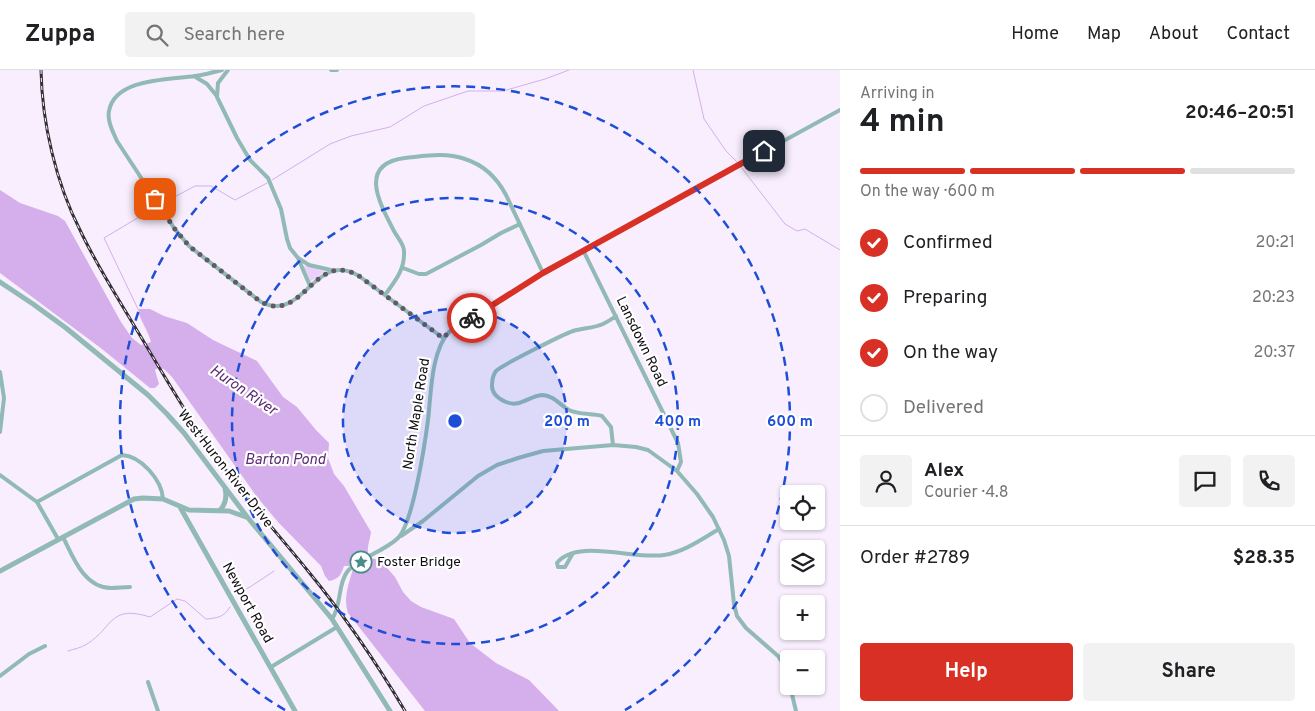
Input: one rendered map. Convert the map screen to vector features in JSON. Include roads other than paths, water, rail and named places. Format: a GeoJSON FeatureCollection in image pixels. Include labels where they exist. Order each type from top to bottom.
{"type":"FeatureCollection","features":[{"type":"Feature","properties":{"kind":"street"},"geometry":{"type":"LineString","coordinates":[[222,70],[135,85],[122,91],[114,99],[108,112],[117,140],[174,228],[189,246],[261,302],[269,306],[278,307],[288,304],[332,270]]}},
{"type":"Feature","properties":{"kind":"street"},"geometry":{"type":"LineString","coordinates":[[218,97],[218,82],[228,70]]}},
{"type":"Feature","properties":{"kind":"street"},"geometry":{"type":"LineString","coordinates":[[332,70],[337,70]]}},
{"type":"Feature","properties":{"kind":"street"},"geometry":{"type":"LineString","coordinates":[[194,76],[207,84],[218,97],[250,160],[268,178],[281,210],[290,248],[298,258],[310,286]]}},
{"type":"Feature","properties":{"kind":"street"},"geometry":{"type":"LineString","coordinates":[[298,258],[309,265],[353,272],[443,338],[452,330],[543,273],[840,110]]}},
{"type":"Feature","properties":{"kind":"street"},"geometry":{"type":"LineString","coordinates":[[384,295],[403,268],[404,249],[380,203],[375,182],[377,174],[384,164],[395,159],[448,154],[466,159],[482,167],[500,183],[543,273]]}},
{"type":"Feature","properties":{"kind":"street"},"geometry":{"type":"LineString","coordinates":[[403,268],[419,274],[426,274],[481,245],[501,232],[520,224]]}},
{"type":"Feature","properties":{"kind":"street","name":"Lansdown Road"},"geometry":{"type":"LineString","coordinates":[[584,252],[678,443],[681,462],[677,471]]}},
{"type":"Feature","properties":{"kind":"street","name":"West Huron River Drive"},"geometry":{"type":"LineString","coordinates":[[0,282],[59,323],[148,395],[184,433],[248,518],[332,619],[390,711]]}},
{"type":"Feature","properties":{"kind":"street"},"geometry":{"type":"LineString","coordinates":[[614,445],[611,427],[602,416],[569,410],[550,397],[543,395],[518,404],[505,402],[496,396],[492,390],[492,384],[496,370],[505,363],[533,351],[560,336],[573,331],[602,325],[616,316]]}},
{"type":"Feature","properties":{"kind":"street","name":"North Maple Road"},"geometry":{"type":"LineString","coordinates":[[397,539],[404,529],[420,470],[436,359],[443,338]]}},
{"type":"Feature","properties":{"kind":"street"},"geometry":{"type":"LineString","coordinates":[[0,372],[4,398],[0,432]]}},
{"type":"Feature","properties":{"kind":"street"},"geometry":{"type":"LineString","coordinates":[[332,619],[338,607],[344,577],[351,568],[423,521],[478,476],[518,458],[543,452],[614,445],[648,450],[677,471],[697,494],[719,529],[729,556],[734,604],[738,616],[746,628],[778,656],[780,661]]}},
{"type":"Feature","properties":{"kind":"street"},"geometry":{"type":"LineString","coordinates":[[37,502],[122,455],[130,456],[145,466],[160,485],[163,499]]}},
{"type":"Feature","properties":{"kind":"street"},"geometry":{"type":"LineString","coordinates":[[0,475],[37,502],[80,570],[94,584],[110,588],[130,587]]}},
{"type":"Feature","properties":{"kind":"street"},"geometry":{"type":"LineString","coordinates":[[220,510],[226,503],[227,494],[224,485]]}},
{"type":"Feature","properties":{"kind":"street"},"geometry":{"type":"LineString","coordinates":[[0,571],[130,501],[143,498],[163,499],[189,510],[220,510],[238,513],[248,518]]}},
{"type":"Feature","properties":{"kind":"street","name":"Newport Road"},"geometry":{"type":"LineString","coordinates":[[180,507],[295,711]]}},
{"type":"Feature","properties":{"kind":"street"},"geometry":{"type":"LineString","coordinates":[[573,553],[565,567],[558,567],[557,561],[573,553],[584,551],[646,556],[677,552],[719,529]]}},
{"type":"Feature","properties":{"kind":"street"},"geometry":{"type":"LineString","coordinates":[[270,667],[337,627]]}},
{"type":"Feature","properties":{"kind":"street"},"geometry":{"type":"LineString","coordinates":[[0,676],[29,654],[45,646]]}},
{"type":"Feature","properties":{"kind":"street"},"geometry":{"type":"LineString","coordinates":[[148,682],[158,711]]}},
{"type":"Feature","properties":{"kind":"street"},"geometry":{"type":"LineString","coordinates":[[792,695],[796,711]]}},
{"type":"Feature","properties":{"kind":"water","name":"Barton Pond"},"geometry":{"type":"Polygon","coordinates":[[[0,190],[20,203],[58,216],[65,221],[121,322],[132,338],[141,345],[151,342],[138,309],[150,309],[164,316],[187,323],[213,340],[257,361],[283,397],[297,407],[329,443],[328,458],[334,474],[344,486],[371,532],[368,549],[370,558],[380,560],[395,577],[403,592],[411,601],[421,607],[454,619],[470,643],[496,663],[529,680],[559,711],[425,711],[348,613],[346,596],[353,569],[351,566],[344,566],[339,576],[329,581],[321,566],[278,522],[257,497],[172,377],[164,369],[158,368],[155,370],[159,384],[155,388],[150,388],[102,349],[0,273],[0,190]]]}},
{"type":"Feature","properties":{"kind":"waterway"},"geometry":{"type":"LineString","coordinates":[[272,180],[330,144],[351,136],[390,127],[424,106],[468,91],[503,91],[569,70]]}},
{"type":"Feature","properties":{"kind":"waterway"},"geometry":{"type":"LineString","coordinates":[[693,70],[704,119],[726,151],[737,162]]}},
{"type":"Feature","properties":{"kind":"waterway"},"geometry":{"type":"LineString","coordinates":[[741,167],[785,224],[797,231],[805,229],[840,250]]}},
{"type":"Feature","properties":{"kind":"waterway"},"geometry":{"type":"LineString","coordinates":[[163,203],[195,186],[211,186],[235,200],[267,183]]}},
{"type":"Feature","properties":{"kind":"waterway"},"geometry":{"type":"LineString","coordinates":[[138,309],[104,238],[156,207]]}},
{"type":"Feature","properties":{"kind":"waterway"},"geometry":{"type":"LineString","coordinates":[[236,594],[274,571]]}},
{"type":"Feature","properties":{"kind":"waterway"},"geometry":{"type":"LineString","coordinates":[[68,651],[87,644],[119,616],[127,613],[150,617],[177,599],[185,601],[206,619],[220,616],[230,607]]}},
{"type":"Feature","properties":{"kind":"railway"},"geometry":{"type":"LineString","coordinates":[[41,70],[47,132],[57,173],[71,212],[98,265],[192,421],[218,459],[347,622],[405,711]]}},
{"type":"Feature","properties":{"kind":"place","name":"Foster Bridge"},"geometry":{"type":"Point","coordinates":[361,562]}},
{"type":"Feature","properties":{"kind":"water label","name":"Huron River"},"geometry":{"type":"Point","coordinates":[243,391]}}]}
